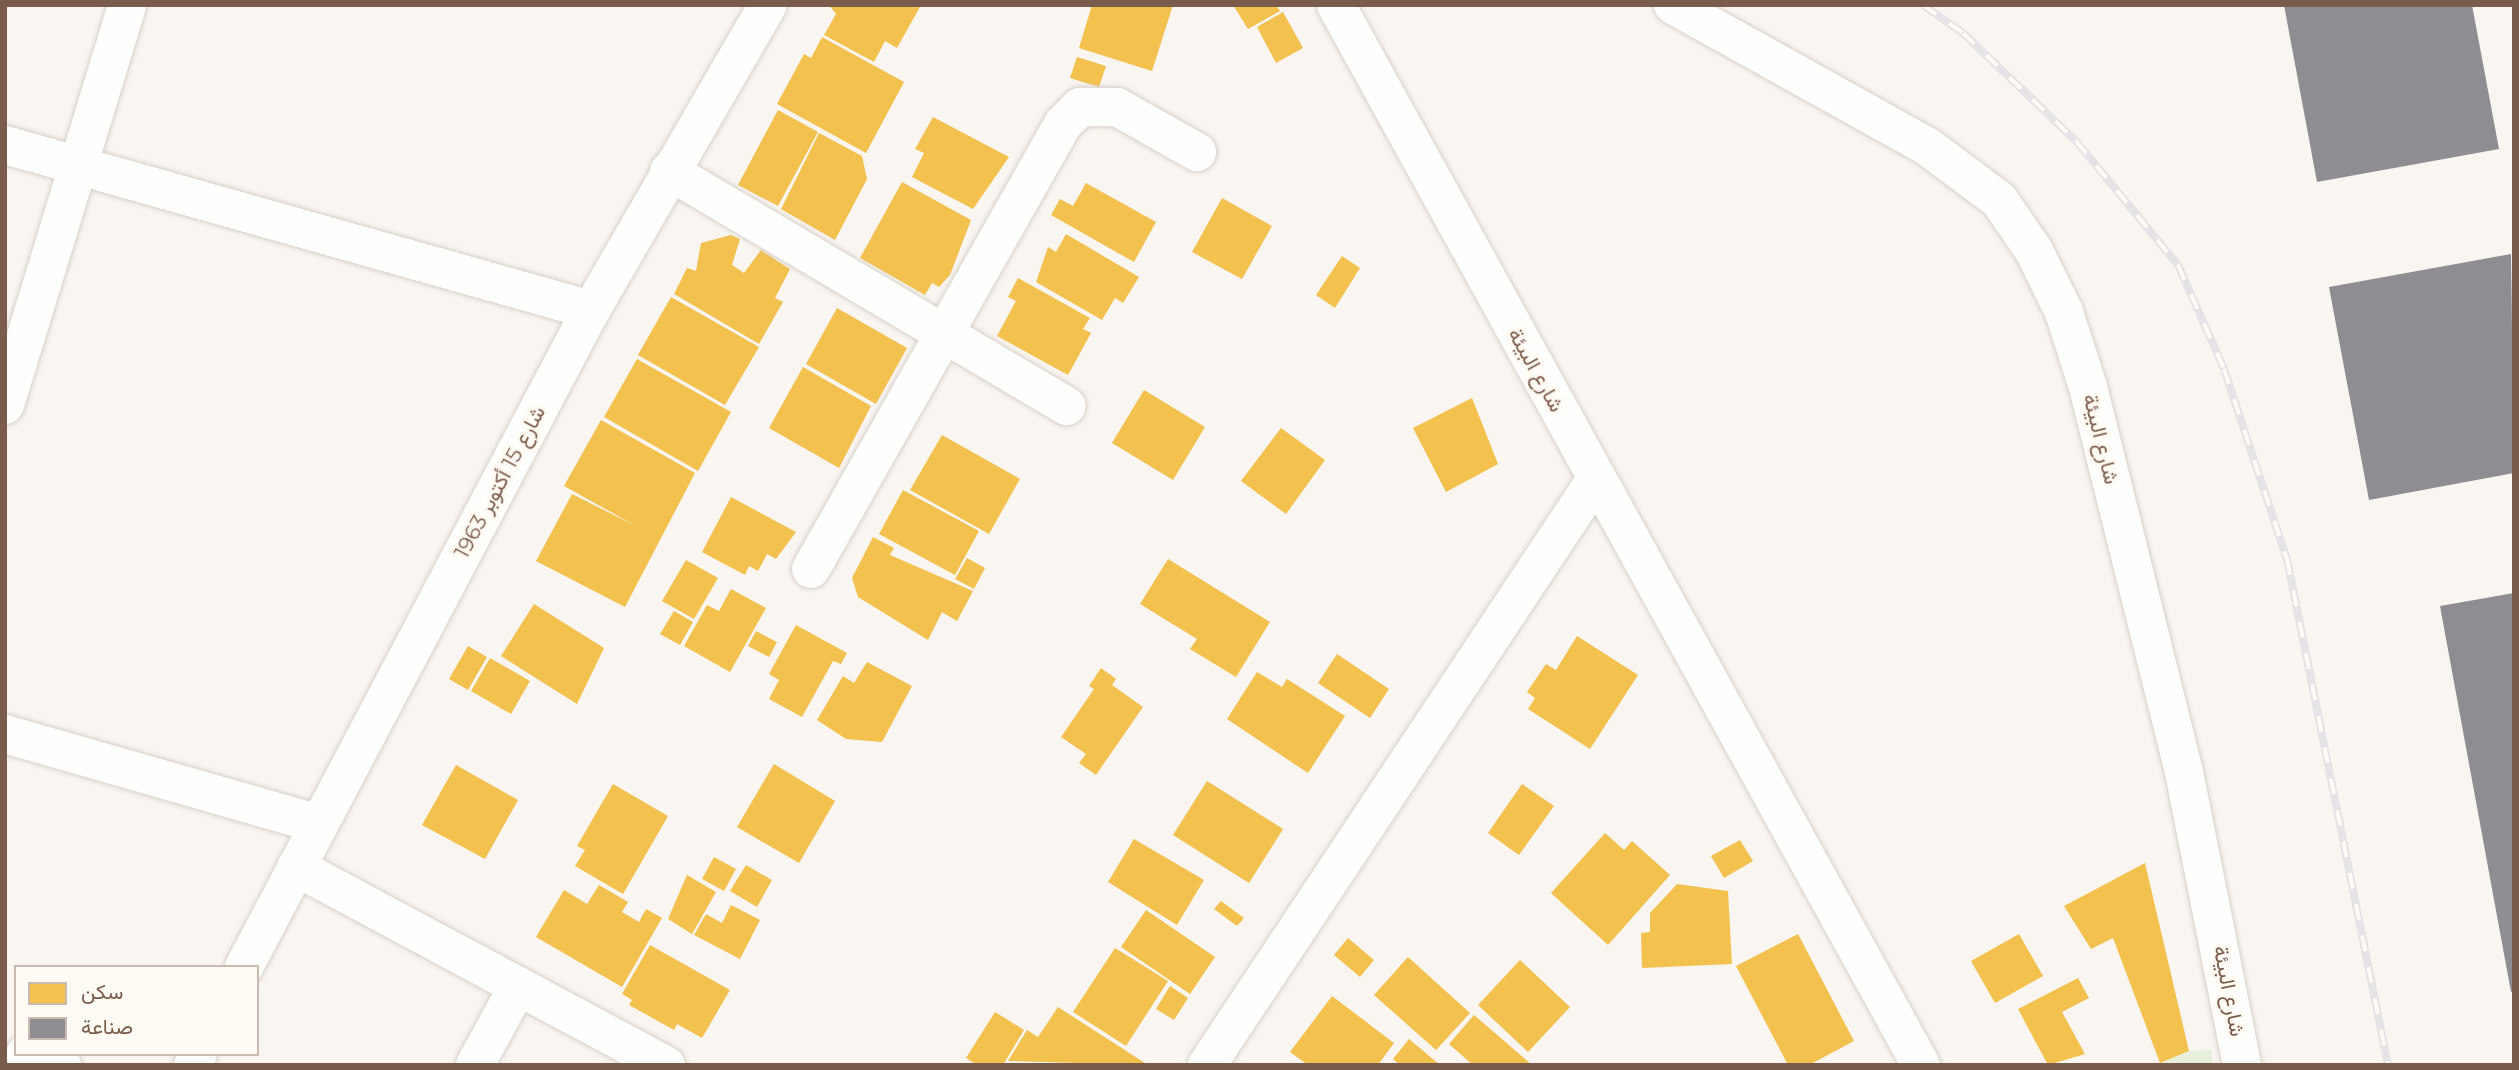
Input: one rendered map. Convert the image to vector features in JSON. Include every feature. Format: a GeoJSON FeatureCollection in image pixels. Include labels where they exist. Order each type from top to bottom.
{"type":"FeatureCollection","features":[{"type":"Feature","properties":{"kind":"street"},"geometry":{"type":"LineString","coordinates":[[5,405],[127,5]]}},
{"type":"Feature","properties":{"kind":"street","name":"شارع 15 أكتوبر 1963"},"geometry":{"type":"LineString","coordinates":[[245,965],[591,310],[669,171],[768,5]]}},
{"type":"Feature","properties":{"kind":"street","name":"شارع البيئة"},"geometry":{"type":"LineString","coordinates":[[1336,5],[1921,1065]]}},
{"type":"Feature","properties":{"kind":"street","name":"شارع البيئة"},"geometry":{"type":"LineString","coordinates":[[1673,5],[1928,147],[1998,200],[2034,251],[2064,312],[2088,387],[2184,772],[2242,1065]]}},
{"type":"Feature","properties":{"kind":"street"},"geometry":{"type":"LineString","coordinates":[[811,569],[1063,124],[1080,107],[1117,107],[1196,152]]}},
{"type":"Feature","properties":{"kind":"street"},"geometry":{"type":"LineString","coordinates":[[5,145],[591,310]]}},
{"type":"Feature","properties":{"kind":"street"},"geometry":{"type":"LineString","coordinates":[[669,171],[1067,406]]}},
{"type":"Feature","properties":{"kind":"street"},"geometry":{"type":"LineString","coordinates":[[1207,1065],[1596,479]]}},
{"type":"Feature","properties":{"kind":"street"},"geometry":{"type":"LineString","coordinates":[[5,734],[319,824]]}},
{"type":"Feature","properties":{"kind":"street"},"geometry":{"type":"LineString","coordinates":[[296,867],[666,1065]]}},
{"type":"Feature","properties":{"kind":"street"},"geometry":{"type":"LineString","coordinates":[[475,1065],[519,986]]}},
{"type":"Feature","properties":{"kind":"street"},"geometry":{"type":"LineString","coordinates":[[31,1056],[62,1065]]}},
{"type":"Feature","properties":{"kind":"green space"},"geometry":{"type":"Polygon","coordinates":[[[2211,1050],[2213,1065],[2156,1065],[2189,1051],[2211,1050]]]}},
{"type":"Feature","properties":{"kind":"building: سكن"},"geometry":{"type":"Polygon","coordinates":[[[829,5],[921,5],[897,48],[885,41],[874,62],[824,35],[836,14],[829,5]]]}},
{"type":"Feature","properties":{"kind":"building: سكن"},"geometry":{"type":"Polygon","coordinates":[[[1092,5],[1173,5],[1152,71],[1079,48],[1092,5]]]}},
{"type":"Feature","properties":{"kind":"building: سكن"},"geometry":{"type":"Polygon","coordinates":[[[1233,5],[1276,5],[1280,11],[1248,29],[1233,5]]]}},
{"type":"Feature","properties":{"kind":"building: سكن"},"geometry":{"type":"Polygon","coordinates":[[[1283,12],[1303,48],[1276,63],[1257,27],[1283,12]]]}},
{"type":"Feature","properties":{"kind":"building: سكن"},"geometry":{"type":"Polygon","coordinates":[[[822,37],[904,82],[866,153],[777,104],[804,54],[811,58],[822,37]]]}},
{"type":"Feature","properties":{"kind":"building: سكن"},"geometry":{"type":"Polygon","coordinates":[[[1077,57],[1106,66],[1099,87],[1070,78],[1077,57]]]}},
{"type":"Feature","properties":{"kind":"building: سكن"},"geometry":{"type":"Polygon","coordinates":[[[778,110],[818,132],[778,206],[738,185],[778,110]]]}},
{"type":"Feature","properties":{"kind":"building: سكن"},"geometry":{"type":"Polygon","coordinates":[[[933,117],[1009,157],[973,209],[912,177],[924,153],[915,149],[933,117]]]}},
{"type":"Feature","properties":{"kind":"building: سكن"},"geometry":{"type":"Polygon","coordinates":[[[819,133],[862,156],[867,179],[835,240],[781,209],[819,133]]]}},
{"type":"Feature","properties":{"kind":"building: سكن"},"geometry":{"type":"Polygon","coordinates":[[[902,182],[971,220],[950,275],[939,287],[932,283],[925,295],[860,258],[902,182]]]}},
{"type":"Feature","properties":{"kind":"building: سكن"},"geometry":{"type":"Polygon","coordinates":[[[1086,183],[1156,222],[1134,262],[1051,215],[1060,199],[1073,206],[1086,183]]]}},
{"type":"Feature","properties":{"kind":"building: سكن"},"geometry":{"type":"Polygon","coordinates":[[[1222,198],[1272,226],[1242,279],[1192,252],[1222,198]]]}},
{"type":"Feature","properties":{"kind":"building: سكن"},"geometry":{"type":"Polygon","coordinates":[[[1066,234],[1139,277],[1123,303],[1115,298],[1102,320],[1036,282],[1048,247],[1056,252],[1066,234]]]}},
{"type":"Feature","properties":{"kind":"building: سكن"},"geometry":{"type":"Polygon","coordinates":[[[731,235],[740,239],[732,265],[744,273],[761,250],[790,269],[775,298],[783,302],[759,344],[674,294],[687,268],[696,271],[701,243],[731,235]]]}},
{"type":"Feature","properties":{"kind":"building: سكن"},"geometry":{"type":"Polygon","coordinates":[[[1342,256],[1360,268],[1335,308],[1316,295],[1342,256]]]}},
{"type":"Feature","properties":{"kind":"building: سكن"},"geometry":{"type":"Polygon","coordinates":[[[1018,278],[1090,318],[1083,329],[1091,333],[1068,375],[997,336],[1016,301],[1008,297],[1018,278]]]}},
{"type":"Feature","properties":{"kind":"building: سكن"},"geometry":{"type":"Polygon","coordinates":[[[671,297],[759,347],[725,405],[638,355],[671,297]]]}},
{"type":"Feature","properties":{"kind":"building: سكن"},"geometry":{"type":"Polygon","coordinates":[[[837,308],[907,348],[876,404],[806,364],[837,308]]]}},
{"type":"Feature","properties":{"kind":"building: سكن"},"geometry":{"type":"Polygon","coordinates":[[[637,359],[731,412],[698,471],[604,417],[637,359]]]}},
{"type":"Feature","properties":{"kind":"building: سكن"},"geometry":{"type":"Polygon","coordinates":[[[803,367],[871,406],[839,468],[769,428],[803,367]]]}},
{"type":"Feature","properties":{"kind":"building: سكن"},"geometry":{"type":"Polygon","coordinates":[[[1144,390],[1205,427],[1173,480],[1112,443],[1144,390]]]}},
{"type":"Feature","properties":{"kind":"building: سكن"},"geometry":{"type":"Polygon","coordinates":[[[1472,398],[1498,464],[1446,492],[1413,428],[1472,398]]]}},
{"type":"Feature","properties":{"kind":"building: سكن"},"geometry":{"type":"Polygon","coordinates":[[[601,420],[695,473],[625,607],[536,561],[572,494],[636,526],[564,486],[601,420]]]}},
{"type":"Feature","properties":{"kind":"building: سكن"},"geometry":{"type":"Polygon","coordinates":[[[1281,428],[1325,460],[1286,514],[1241,481],[1281,428]]]}},
{"type":"Feature","properties":{"kind":"building: سكن"},"geometry":{"type":"Polygon","coordinates":[[[942,435],[1020,479],[989,534],[910,490],[942,435]]]}},
{"type":"Feature","properties":{"kind":"building: سكن"},"geometry":{"type":"Polygon","coordinates":[[[903,490],[979,531],[955,575],[879,534],[903,490]]]}},
{"type":"Feature","properties":{"kind":"building: سكن"},"geometry":{"type":"Polygon","coordinates":[[[731,497],[796,532],[776,559],[767,554],[758,571],[749,566],[745,575],[702,552],[731,497]]]}},
{"type":"Feature","properties":{"kind":"building: سكن"},"geometry":{"type":"Polygon","coordinates":[[[873,537],[894,548],[890,555],[973,591],[957,621],[942,612],[928,640],[858,597],[852,578],[873,537]]]}},
{"type":"Feature","properties":{"kind":"building: سكن"},"geometry":{"type":"Polygon","coordinates":[[[967,558],[985,568],[974,589],[955,579],[967,558]]]}},
{"type":"Feature","properties":{"kind":"building: سكن"},"geometry":{"type":"Polygon","coordinates":[[[1168,559],[1270,622],[1236,677],[1190,649],[1197,639],[1140,604],[1168,559]]]}},
{"type":"Feature","properties":{"kind":"building: سكن"},"geometry":{"type":"Polygon","coordinates":[[[686,560],[718,578],[694,619],[662,601],[686,560]]]}},
{"type":"Feature","properties":{"kind":"building: سكن"},"geometry":{"type":"Polygon","coordinates":[[[731,589],[766,608],[730,672],[684,646],[707,605],[719,611],[731,589]]]}},
{"type":"Feature","properties":{"kind":"building: سكن"},"geometry":{"type":"Polygon","coordinates":[[[534,604],[604,648],[577,704],[501,656],[534,604]]]}},
{"type":"Feature","properties":{"kind":"building: سكن"},"geometry":{"type":"Polygon","coordinates":[[[674,611],[693,622],[680,645],[660,634],[674,611]]]}},
{"type":"Feature","properties":{"kind":"building: سكن"},"geometry":{"type":"Polygon","coordinates":[[[796,625],[847,653],[841,664],[833,661],[802,717],[769,699],[779,680],[769,674],[796,625]]]}},
{"type":"Feature","properties":{"kind":"building: سكن"},"geometry":{"type":"Polygon","coordinates":[[[756,631],[777,642],[769,657],[748,646],[756,631]]]}},
{"type":"Feature","properties":{"kind":"building: سكن"},"geometry":{"type":"Polygon","coordinates":[[[1577,636],[1638,675],[1590,749],[1528,709],[1535,698],[1527,692],[1546,664],[1556,670],[1577,636]]]}},
{"type":"Feature","properties":{"kind":"building: سكن"},"geometry":{"type":"Polygon","coordinates":[[[468,646],[487,657],[468,690],[449,679],[468,646]]]}},
{"type":"Feature","properties":{"kind":"building: سكن"},"geometry":{"type":"Polygon","coordinates":[[[1337,654],[1389,689],[1370,718],[1318,683],[1337,654]]]}},
{"type":"Feature","properties":{"kind":"building: سكن"},"geometry":{"type":"Polygon","coordinates":[[[490,658],[530,681],[511,714],[471,691],[490,658]]]}},
{"type":"Feature","properties":{"kind":"building: سكن"},"geometry":{"type":"Polygon","coordinates":[[[867,662],[912,686],[882,742],[846,739],[817,720],[843,676],[854,683],[867,662]]]}},
{"type":"Feature","properties":{"kind":"building: سكن"},"geometry":{"type":"Polygon","coordinates":[[[1101,668],[1116,679],[1112,685],[1143,707],[1096,775],[1079,763],[1086,754],[1061,737],[1094,689],[1089,686],[1101,668]]]}},
{"type":"Feature","properties":{"kind":"building: سكن"},"geometry":{"type":"Polygon","coordinates":[[[1257,672],[1282,687],[1287,679],[1345,716],[1308,773],[1227,719],[1257,672]]]}},
{"type":"Feature","properties":{"kind":"building: سكن"},"geometry":{"type":"Polygon","coordinates":[[[774,764],[835,801],[799,863],[737,827],[774,764]]]}},
{"type":"Feature","properties":{"kind":"building: سكن"},"geometry":{"type":"Polygon","coordinates":[[[456,765],[518,800],[485,859],[422,825],[456,765]]]}},
{"type":"Feature","properties":{"kind":"building: سكن"},"geometry":{"type":"Polygon","coordinates":[[[1207,781],[1283,829],[1249,883],[1173,835],[1207,781]]]}},
{"type":"Feature","properties":{"kind":"building: سكن"},"geometry":{"type":"Polygon","coordinates":[[[613,784],[668,816],[623,894],[575,866],[585,850],[577,846],[613,784]]]}},
{"type":"Feature","properties":{"kind":"building: سكن"},"geometry":{"type":"Polygon","coordinates":[[[1522,784],[1554,806],[1519,855],[1488,833],[1522,784]]]}},
{"type":"Feature","properties":{"kind":"building: سكن"},"geometry":{"type":"Polygon","coordinates":[[[1605,833],[1624,850],[1632,841],[1670,875],[1608,945],[1551,893],[1605,833]]]}},
{"type":"Feature","properties":{"kind":"building: سكن"},"geometry":{"type":"Polygon","coordinates":[[[1134,839],[1204,880],[1177,925],[1108,882],[1134,839]]]}},
{"type":"Feature","properties":{"kind":"building: سكن"},"geometry":{"type":"Polygon","coordinates":[[[1740,840],[1753,861],[1724,878],[1711,856],[1740,840]]]}},
{"type":"Feature","properties":{"kind":"building: سكن"},"geometry":{"type":"Polygon","coordinates":[[[714,857],[736,869],[724,891],[702,879],[714,857]]]}},
{"type":"Feature","properties":{"kind":"building: سكن"},"geometry":{"type":"Polygon","coordinates":[[[2145,863],[2189,1051],[2160,1063],[2113,938],[2091,949],[2064,906],[2145,863]]]}},
{"type":"Feature","properties":{"kind":"building: سكن"},"geometry":{"type":"Polygon","coordinates":[[[746,865],[772,880],[757,907],[730,891],[746,865]]]}},
{"type":"Feature","properties":{"kind":"building: سكن"},"geometry":{"type":"Polygon","coordinates":[[[687,875],[716,892],[692,934],[668,919],[687,875]]]}},
{"type":"Feature","properties":{"kind":"building: سكن"},"geometry":{"type":"Polygon","coordinates":[[[1677,884],[1728,891],[1732,964],[1642,968],[1641,933],[1650,932],[1650,913],[1677,884]]]}},
{"type":"Feature","properties":{"kind":"building: سكن"},"geometry":{"type":"Polygon","coordinates":[[[599,885],[628,902],[622,912],[639,922],[646,909],[662,918],[622,987],[536,937],[564,890],[587,904],[599,885]]]}},
{"type":"Feature","properties":{"kind":"building: سكن"},"geometry":{"type":"Polygon","coordinates":[[[1221,901],[1244,918],[1237,926],[1214,909],[1221,901]]]}},
{"type":"Feature","properties":{"kind":"building: سكن"},"geometry":{"type":"Polygon","coordinates":[[[731,905],[760,920],[740,959],[694,935],[706,914],[722,923],[731,905]]]}},
{"type":"Feature","properties":{"kind":"building: سكن"},"geometry":{"type":"Polygon","coordinates":[[[1146,910],[1215,957],[1190,994],[1121,947],[1146,910]]]}},
{"type":"Feature","properties":{"kind":"building: سكن"},"geometry":{"type":"Polygon","coordinates":[[[1798,934],[1854,1041],[1809,1065],[1788,1065],[1736,966],[1798,934]]]}},
{"type":"Feature","properties":{"kind":"building: سكن"},"geometry":{"type":"Polygon","coordinates":[[[2019,934],[2043,976],[1995,1003],[1971,961],[2019,934]]]}},
{"type":"Feature","properties":{"kind":"building: سكن"},"geometry":{"type":"Polygon","coordinates":[[[1348,938],[1374,960],[1360,977],[1334,955],[1348,938]]]}},
{"type":"Feature","properties":{"kind":"building: سكن"},"geometry":{"type":"Polygon","coordinates":[[[650,945],[730,990],[702,1038],[677,1024],[674,1030],[629,1005],[632,1000],[622,994],[650,945]]]}},
{"type":"Feature","properties":{"kind":"building: سكن"},"geometry":{"type":"Polygon","coordinates":[[[1115,948],[1168,981],[1126,1046],[1073,1012],[1115,948]]]}},
{"type":"Feature","properties":{"kind":"building: سكن"},"geometry":{"type":"Polygon","coordinates":[[[1408,957],[1470,1013],[1436,1050],[1374,995],[1408,957]]]}},
{"type":"Feature","properties":{"kind":"building: سكن"},"geometry":{"type":"Polygon","coordinates":[[[1520,960],[1570,1007],[1528,1052],[1478,1005],[1520,960]]]}},
{"type":"Feature","properties":{"kind":"building: سكن"},"geometry":{"type":"Polygon","coordinates":[[[2078,978],[2089,998],[2062,1012],[2085,1054],[2048,1065],[2018,1009],[2078,978]]]}},
{"type":"Feature","properties":{"kind":"building: سكن"},"geometry":{"type":"Polygon","coordinates":[[[1170,986],[1188,998],[1174,1020],[1156,1009],[1170,986]]]}},
{"type":"Feature","properties":{"kind":"building: سكن"},"geometry":{"type":"Polygon","coordinates":[[[1332,996],[1394,1043],[1378,1065],[1308,1065],[1290,1052],[1332,996]]]}},
{"type":"Feature","properties":{"kind":"building: سكن"},"geometry":{"type":"Polygon","coordinates":[[[1058,1007],[1148,1065],[1008,1061],[1027,1030],[1038,1037],[1058,1007]]]}},
{"type":"Feature","properties":{"kind":"building: سكن"},"geometry":{"type":"Polygon","coordinates":[[[995,1012],[1024,1030],[1003,1065],[977,1065],[966,1058],[995,1012]]]}},
{"type":"Feature","properties":{"kind":"building: سكن"},"geometry":{"type":"Polygon","coordinates":[[[1474,1015],[1532,1065],[1473,1065],[1449,1044],[1474,1015]]]}},
{"type":"Feature","properties":{"kind":"building: سكن"},"geometry":{"type":"Polygon","coordinates":[[[1409,1039],[1440,1065],[1400,1065],[1393,1059],[1409,1039]]]}},
{"type":"Feature","properties":{"kind":"building: صناعة"},"geometry":{"type":"Polygon","coordinates":[[[2284,5],[2472,5],[2499,149],[2317,182],[2284,5]]]}},
{"type":"Feature","properties":{"kind":"building: صناعة"},"geometry":{"type":"Polygon","coordinates":[[[2511,254],[2514,473],[2369,500],[2329,287],[2511,254]]]}},
{"type":"Feature","properties":{"kind":"building: صناعة"},"geometry":{"type":"Polygon","coordinates":[[[2514,593],[2514,991],[2511,992],[2440,606],[2514,593]]]}},
{"type":"Feature","properties":{"kind":"railway"},"geometry":{"type":"LineString","coordinates":[[1923,5],[1963,33],[2076,141],[2178,265],[2224,369],[2287,559],[2388,1065]]}}]}
